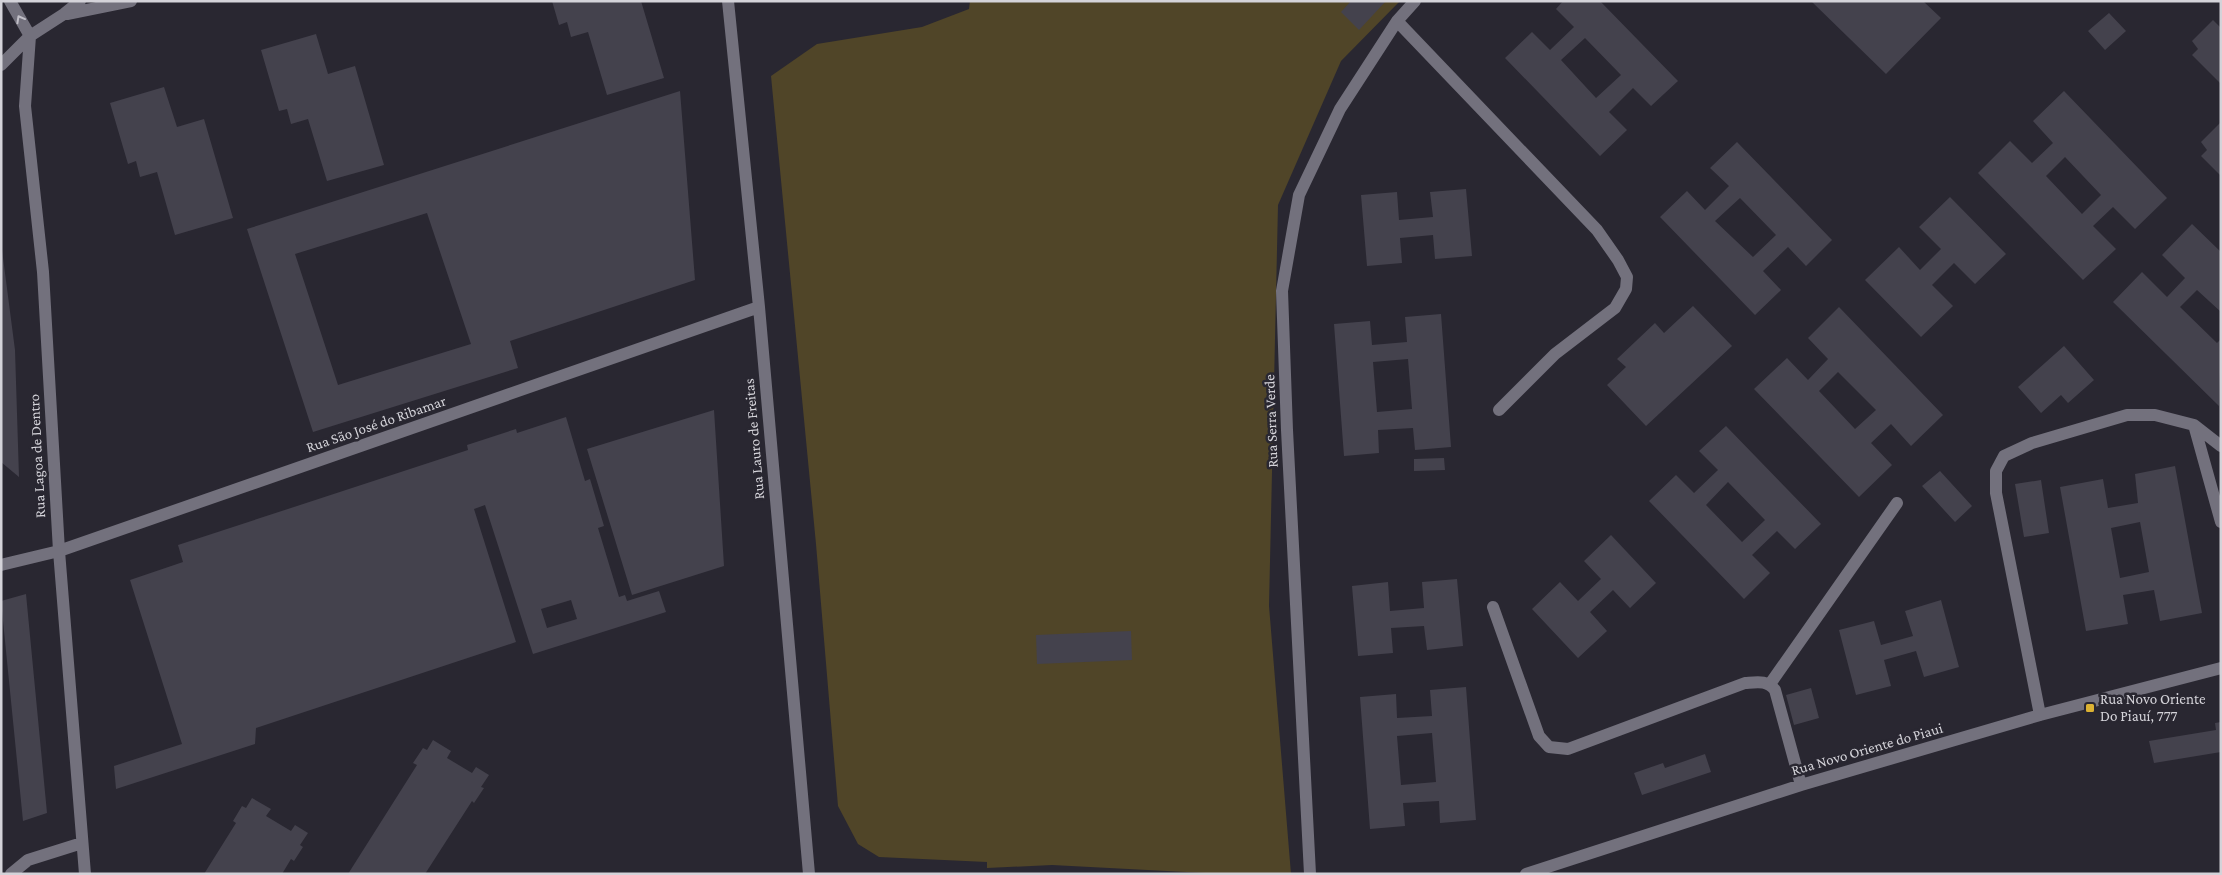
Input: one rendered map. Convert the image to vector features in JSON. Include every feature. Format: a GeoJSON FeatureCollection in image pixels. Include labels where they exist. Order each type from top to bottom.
{"type":"FeatureCollection","features":[{"type":"Feature","properties":{"kind":"street"},"geometry":{"type":"LineString","coordinates":[[10,1],[30,36]]}},
{"type":"Feature","properties":{"kind":"street"},"geometry":{"type":"LineString","coordinates":[[1,65],[30,36],[80,1]]}},
{"type":"Feature","properties":{"kind":"street"},"geometry":{"type":"LineString","coordinates":[[64,14],[131,1]]}},
{"type":"Feature","properties":{"kind":"street","name":"Rua Lauro de Freitas"},"geometry":{"type":"LineString","coordinates":[[728,1],[759,307],[809,874]]}},
{"type":"Feature","properties":{"kind":"street","name":"Rua Serra Verde"},"geometry":{"type":"LineString","coordinates":[[1310,874],[1287,430],[1282,291],[1299,195],[1340,109],[1397,20],[1415,1]]}},
{"type":"Feature","properties":{"kind":"street"},"geometry":{"type":"LineString","coordinates":[[1397,20],[1597,230],[1618,260],[1627,277],[1626,289],[1615,308],[1555,354],[1499,410]]}},
{"type":"Feature","properties":{"kind":"street","name":"Rua Lagoa de Dentro"},"geometry":{"type":"LineString","coordinates":[[30,36],[25,106],[44,272],[59,551],[86,874]]}},
{"type":"Feature","properties":{"kind":"street","name":"Rua São José do Ribamar"},"geometry":{"type":"LineString","coordinates":[[1,566],[59,551],[759,307]]}},
{"type":"Feature","properties":{"kind":"street"},"geometry":{"type":"LineString","coordinates":[[2040,715],[1996,493],[1996,471],[2004,456],[2032,442],[2128,414],[2156,414],[2194,425],[2221,446]]}},
{"type":"Feature","properties":{"kind":"street"},"geometry":{"type":"LineString","coordinates":[[2194,425],[2221,522]]}},
{"type":"Feature","properties":{"kind":"street"},"geometry":{"type":"LineString","coordinates":[[1770,684],[1897,503]]}},
{"type":"Feature","properties":{"kind":"street"},"geometry":{"type":"LineString","coordinates":[[1493,607],[1539,736],[1549,746],[1568,749],[1745,683],[1759,682],[1770,684],[1775,690],[1802,785]]}},
{"type":"Feature","properties":{"kind":"street","name":"Rua Novo Oriente do Piaui"},"geometry":{"type":"LineString","coordinates":[[1526,874],[1802,785],[2040,715],[2221,668]]}},
{"type":"Feature","properties":{"kind":"street"},"geometry":{"type":"LineString","coordinates":[[11,874],[28,860],[82,843]]}},
{"type":"Feature","properties":{"kind":"shaded area"},"geometry":{"type":"Polygon","coordinates":[[[970,1],[1400,1],[1341,61],[1278,205],[1269,606],[1291,874],[1224,874],[1052,865],[987,868],[987,862],[879,857],[858,844],[838,806],[816,544],[771,76],[817,44],[922,27],[969,9],[970,1]]]}},
{"type":"Feature","properties":{"kind":"building"},"geometry":{"type":"Polygon","coordinates":[[[552,1],[641,1],[664,78],[607,95],[588,32],[571,37],[567,22],[559,25],[552,1]]]}},
{"type":"Feature","properties":{"kind":"building"},"geometry":{"type":"Polygon","coordinates":[[[1351,1],[1386,1],[1359,30],[1341,12],[1351,1]]]}},
{"type":"Feature","properties":{"kind":"building"},"geometry":{"type":"Polygon","coordinates":[[[1563,1],[1600,1],[1678,81],[1651,106],[1633,88],[1609,112],[1627,130],[1600,156],[1505,58],[1532,32],[1550,50],[1574,27],[1556,9],[1563,1]],[[1585,38],[1561,60],[1596,98],[1621,75],[1585,38]]]}},
{"type":"Feature","properties":{"kind":"building"},"geometry":{"type":"Polygon","coordinates":[[[1811,1],[1923,1],[1941,18],[1886,74],[1811,1]]]}},
{"type":"Feature","properties":{"kind":"building"},"geometry":{"type":"Polygon","coordinates":[[[2109,13],[2126,31],[2105,50],[2088,31],[2109,13]]]}},
{"type":"Feature","properties":{"kind":"building"},"geometry":{"type":"Polygon","coordinates":[[[2213,20],[2221,28],[2221,84],[2192,55],[2198,49],[2192,41],[2213,20]]]}},
{"type":"Feature","properties":{"kind":"building"},"geometry":{"type":"Polygon","coordinates":[[[316,34],[328,74],[355,66],[384,165],[327,181],[308,119],[291,124],[287,109],[279,111],[261,50],[316,34]]]}},
{"type":"Feature","properties":{"kind":"building"},"geometry":{"type":"Polygon","coordinates":[[[164,87],[177,127],[204,119],[233,218],[175,235],[157,172],[140,177],[136,161],[128,164],[110,103],[164,87]]]}},
{"type":"Feature","properties":{"kind":"building"},"geometry":{"type":"Polygon","coordinates":[[[680,91],[695,280],[510,341],[518,368],[313,432],[247,229],[680,91]],[[427,213],[295,254],[338,385],[471,344],[427,213]]]}},
{"type":"Feature","properties":{"kind":"building"},"geometry":{"type":"Polygon","coordinates":[[[2064,91],[2167,198],[2135,229],[2113,207],[2093,226],[2116,249],[2083,280],[1978,173],[2010,141],[2032,163],[2053,143],[2033,121],[2064,91]],[[2065,157],[2046,176],[2082,214],[2101,195],[2065,157]]]}},
{"type":"Feature","properties":{"kind":"building"},"geometry":{"type":"Polygon","coordinates":[[[2221,122],[2221,176],[2201,156],[2207,150],[2201,142],[2221,122]]]}},
{"type":"Feature","properties":{"kind":"building"},"geometry":{"type":"Polygon","coordinates":[[[1737,142],[1832,240],[1806,266],[1788,247],[1763,271],[1781,290],[1755,315],[1660,217],[1687,191],[1705,210],[1729,186],[1710,168],[1737,142]],[[1740,198],[1715,221],[1753,257],[1776,235],[1740,198]]]}},
{"type":"Feature","properties":{"kind":"building"},"geometry":{"type":"Polygon","coordinates":[[[1466,189],[1472,256],[1435,259],[1433,235],[1400,238],[1402,263],[1367,266],[1361,195],[1397,192],[1399,220],[1433,217],[1430,192],[1466,189]]]}},
{"type":"Feature","properties":{"kind":"building"},"geometry":{"type":"Polygon","coordinates":[[[1950,197],[2006,254],[1975,284],[1954,263],[1932,285],[1953,306],[1921,337],[1865,280],[1899,247],[1920,270],[1941,249],[1919,227],[1950,197]]]}},
{"type":"Feature","properties":{"kind":"building"},"geometry":{"type":"Polygon","coordinates":[[[2192,224],[2221,252],[2221,312],[2197,290],[2180,307],[2217,343],[2221,339],[2219,406],[2113,302],[2142,272],[2167,297],[2185,278],[2162,255],[2192,224]]]}},
{"type":"Feature","properties":{"kind":"building"},"geometry":{"type":"Polygon","coordinates":[[[2,250],[15,350],[19,477],[1,462],[2,250]]]}},
{"type":"Feature","properties":{"kind":"building"},"geometry":{"type":"Polygon","coordinates":[[[1693,306],[1732,346],[1646,426],[1607,385],[1626,367],[1617,359],[1655,323],[1664,333],[1693,306]]]}},
{"type":"Feature","properties":{"kind":"building"},"geometry":{"type":"Polygon","coordinates":[[[1839,307],[1943,415],[1911,446],[1891,424],[1871,443],[1892,465],[1859,497],[1754,389],[1787,358],[1808,380],[1828,359],[1808,338],[1839,307]],[[1838,372],[1819,391],[1855,429],[1876,410],[1838,372]]]}},
{"type":"Feature","properties":{"kind":"building"},"geometry":{"type":"Polygon","coordinates":[[[1441,314],[1451,447],[1415,450],[1413,428],[1378,430],[1379,453],[1344,456],[1334,324],[1370,321],[1372,345],[1407,342],[1405,317],[1441,314]],[[1408,359],[1373,362],[1377,412],[1412,409],[1408,359]]]}},
{"type":"Feature","properties":{"kind":"building"},"geometry":{"type":"Polygon","coordinates":[[[2064,346],[2094,380],[2068,403],[2061,395],[2041,413],[2018,387],[2064,346]]]}},
{"type":"Feature","properties":{"kind":"building"},"geometry":{"type":"Polygon","coordinates":[[[714,410],[724,566],[632,595],[587,449],[714,410]]]}},
{"type":"Feature","properties":{"kind":"building"},"geometry":{"type":"Polygon","coordinates":[[[566,417],[585,481],[590,479],[604,526],[598,528],[619,597],[625,595],[627,601],[659,591],[666,612],[533,654],[485,505],[474,509],[516,642],[256,728],[255,744],[116,789],[114,766],[182,744],[130,580],[183,562],[178,545],[468,450],[467,445],[516,429],[517,433],[566,417]],[[571,600],[541,609],[547,628],[577,619],[571,600]]]}},
{"type":"Feature","properties":{"kind":"building"},"geometry":{"type":"Polygon","coordinates":[[[1726,426],[1821,524],[1795,549],[1777,531],[1752,555],[1770,573],[1744,599],[1649,501],[1676,475],[1694,493],[1718,470],[1699,451],[1726,426]],[[1728,482],[1706,505],[1742,542],[1765,520],[1728,482]]]}},
{"type":"Feature","properties":{"kind":"building"},"geometry":{"type":"Polygon","coordinates":[[[1444,458],[1445,470],[1414,471],[1414,459],[1444,458]]]}},
{"type":"Feature","properties":{"kind":"building"},"geometry":{"type":"Polygon","coordinates":[[[2175,466],[2202,613],[2160,621],[2154,590],[2123,595],[2128,624],[2086,631],[2060,487],[2103,479],[2108,508],[2138,503],[2135,474],[2175,466]],[[2140,522],[2111,528],[2120,578],[2149,572],[2140,522]]]}},
{"type":"Feature","properties":{"kind":"building"},"geometry":{"type":"Polygon","coordinates":[[[1940,471],[1972,506],[1955,522],[1922,486],[1940,471]]]}},
{"type":"Feature","properties":{"kind":"building"},"geometry":{"type":"Polygon","coordinates":[[[2041,480],[2049,533],[2024,537],[2015,484],[2041,480]]]}},
{"type":"Feature","properties":{"kind":"building"},"geometry":{"type":"Polygon","coordinates":[[[1611,535],[1656,583],[1630,608],[1613,590],[1590,612],[1607,631],[1578,658],[1532,609],[1560,582],[1578,601],[1601,579],[1584,561],[1611,535]]]}},
{"type":"Feature","properties":{"kind":"building"},"geometry":{"type":"Polygon","coordinates":[[[1457,579],[1463,646],[1427,650],[1424,626],[1391,628],[1393,653],[1358,656],[1352,586],[1388,582],[1390,611],[1424,608],[1422,582],[1457,579]]]}},
{"type":"Feature","properties":{"kind":"building"},"geometry":{"type":"Polygon","coordinates":[[[26,594],[47,813],[23,821],[1,601],[26,594]]]}},
{"type":"Feature","properties":{"kind":"building"},"geometry":{"type":"Polygon","coordinates":[[[1941,600],[1959,667],[1924,677],[1916,651],[1884,660],[1891,686],[1856,695],[1839,630],[1874,621],[1881,645],[1913,636],[1905,611],[1941,600]]]}},
{"type":"Feature","properties":{"kind":"building"},"geometry":{"type":"Polygon","coordinates":[[[1131,631],[1132,660],[1037,664],[1036,635],[1131,631]]]}},
{"type":"Feature","properties":{"kind":"building"},"geometry":{"type":"Polygon","coordinates":[[[1466,687],[1476,820],[1440,823],[1439,801],[1403,803],[1405,826],[1370,829],[1360,697],[1396,694],[1397,718],[1432,716],[1430,690],[1466,687]],[[1432,733],[1397,736],[1401,785],[1436,782],[1432,733]]]}},
{"type":"Feature","properties":{"kind":"building"},"geometry":{"type":"Polygon","coordinates":[[[1811,688],[1819,718],[1794,725],[1786,695],[1811,688]]]}},
{"type":"Feature","properties":{"kind":"building"},"geometry":{"type":"Polygon","coordinates":[[[2221,722],[2221,752],[2154,763],[2149,741],[2216,730],[2215,723],[2221,722]]]}},
{"type":"Feature","properties":{"kind":"building"},"geometry":{"type":"Polygon","coordinates":[[[433,740],[451,751],[447,758],[472,773],[476,767],[489,775],[481,787],[484,788],[474,803],[472,801],[425,874],[348,874],[417,765],[413,763],[423,748],[427,750],[433,740]]]}},
{"type":"Feature","properties":{"kind":"building"},"geometry":{"type":"Polygon","coordinates":[[[1705,754],[1711,772],[1642,795],[1634,773],[1663,763],[1665,768],[1705,754]]]}},
{"type":"Feature","properties":{"kind":"building"},"geometry":{"type":"Polygon","coordinates":[[[252,798],[271,809],[266,816],[291,831],[295,825],[308,833],[300,845],[303,847],[294,861],[291,859],[282,874],[204,874],[236,823],[233,821],[242,806],[246,808],[252,798]]]}},
{"type":"Feature","properties":{"kind":"place","name":"Rua Novo Oriente Do Piauí, 777"},"geometry":{"type":"Point","coordinates":[2090,708]}}]}
